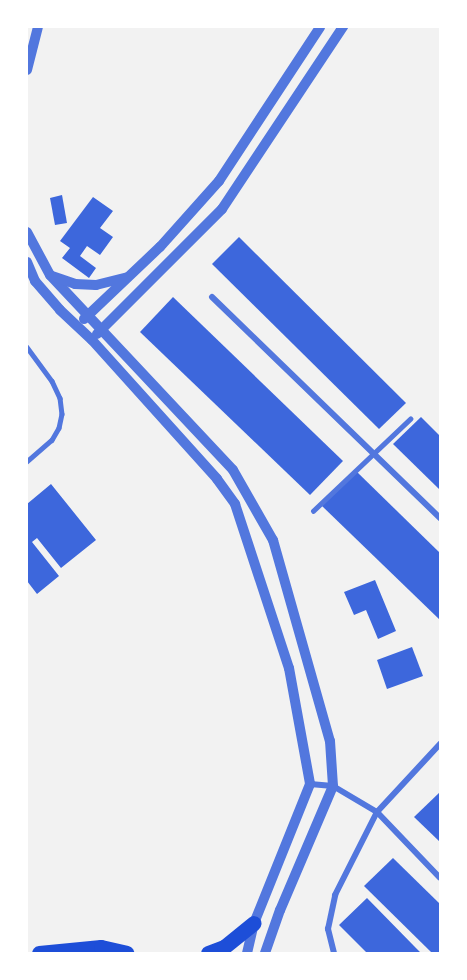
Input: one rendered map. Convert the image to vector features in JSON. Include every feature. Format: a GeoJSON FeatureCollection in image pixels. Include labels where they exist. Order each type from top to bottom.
{"type":"FeatureCollection","features":[{"type":"Feature","properties":{"kind":"highway"},"geometry":{"type":"LineString","coordinates":[[208,953],[224,948],[254,923]]}},
{"type":"Feature","properties":{"kind":"highway"},"geometry":{"type":"LineString","coordinates":[[39,953],[101,948],[126,953]]}},
{"type":"Feature","properties":{"kind":"street"},"geometry":{"type":"LineString","coordinates":[[27,70],[38,27]]}},
{"type":"Feature","properties":{"kind":"street"},"geometry":{"type":"LineString","coordinates":[[77,326],[160,247],[219,181],[320,27]]}},
{"type":"Feature","properties":{"kind":"street"},"geometry":{"type":"LineString","coordinates":[[92,340],[222,209],[343,27]]}},
{"type":"Feature","properties":{"kind":"street"},"geometry":{"type":"LineString","coordinates":[[27,232],[50,275],[232,470],[273,540],[330,741],[333,786],[280,910],[266,953]]}},
{"type":"Feature","properties":{"kind":"street"},"geometry":{"type":"LineString","coordinates":[[160,247],[173,259]]}},
{"type":"Feature","properties":{"kind":"street"},"geometry":{"type":"LineString","coordinates":[[27,262],[35,281],[92,340],[217,479],[236,504],[289,668],[310,784],[254,923],[247,953]]}},
{"type":"Feature","properties":{"kind":"street"},"geometry":{"type":"LineString","coordinates":[[50,275],[75,284],[96,285],[130,276]]}},
{"type":"Feature","properties":{"kind":"street"},"geometry":{"type":"LineString","coordinates":[[212,297],[440,518]]}},
{"type":"Feature","properties":{"kind":"street"},"geometry":{"type":"LineString","coordinates":[[334,953],[328,929],[335,895],[377,812],[440,744]]}},
{"type":"Feature","properties":{"kind":"street"},"geometry":{"type":"LineString","coordinates":[[310,784],[333,786],[377,812],[440,878]]}},
{"type":"Feature","properties":{"kind":"lane"},"geometry":{"type":"LineString","coordinates":[[27,347],[52,381],[60,398],[62,414],[59,428],[52,440],[27,462]]}},
{"type":"Feature","properties":{"kind":"lane"},"geometry":{"type":"LineString","coordinates":[[313,511],[410,418]]}},
{"type":"Feature","properties":{"kind":"building"},"geometry":{"type":"Polygon","coordinates":[[[62,195],[67,223],[55,225],[50,198],[62,195]]]}},
{"type":"Feature","properties":{"kind":"building"},"geometry":{"type":"Polygon","coordinates":[[[93,197],[113,211],[100,228],[113,237],[100,255],[87,246],[80,256],[96,268],[89,278],[62,258],[70,248],[60,241],[93,197]]]}},
{"type":"Feature","properties":{"kind":"building"},"geometry":{"type":"Polygon","coordinates":[[[239,237],[406,403],[379,429],[212,264],[239,237]]]}},
{"type":"Feature","properties":{"kind":"building"},"geometry":{"type":"Polygon","coordinates":[[[173,297],[343,461],[310,495],[140,332],[173,297]]]}},
{"type":"Feature","properties":{"kind":"building"},"geometry":{"type":"Polygon","coordinates":[[[421,417],[440,436],[440,490],[393,444],[421,417]]]}},
{"type":"Feature","properties":{"kind":"building"},"geometry":{"type":"Polygon","coordinates":[[[356,471],[440,553],[440,620],[322,506],[356,471]]]}},
{"type":"Feature","properties":{"kind":"building"},"geometry":{"type":"Polygon","coordinates":[[[51,484],[96,540],[61,568],[37,538],[32,542],[59,576],[37,594],[27,581],[27,504],[51,484]]]}},
{"type":"Feature","properties":{"kind":"building"},"geometry":{"type":"Polygon","coordinates":[[[375,580],[396,631],[378,639],[366,610],[354,615],[344,592],[375,580]]]}},
{"type":"Feature","properties":{"kind":"building"},"geometry":{"type":"Polygon","coordinates":[[[412,647],[423,676],[387,689],[377,660],[412,647]]]}},
{"type":"Feature","properties":{"kind":"building"},"geometry":{"type":"Polygon","coordinates":[[[440,792],[440,842],[414,817],[440,792]]]}},
{"type":"Feature","properties":{"kind":"building"},"geometry":{"type":"Polygon","coordinates":[[[393,858],[440,904],[440,953],[432,953],[364,886],[393,858]]]}},
{"type":"Feature","properties":{"kind":"building"},"geometry":{"type":"Polygon","coordinates":[[[367,898],[421,953],[367,953],[339,925],[367,898]]]}}]}
